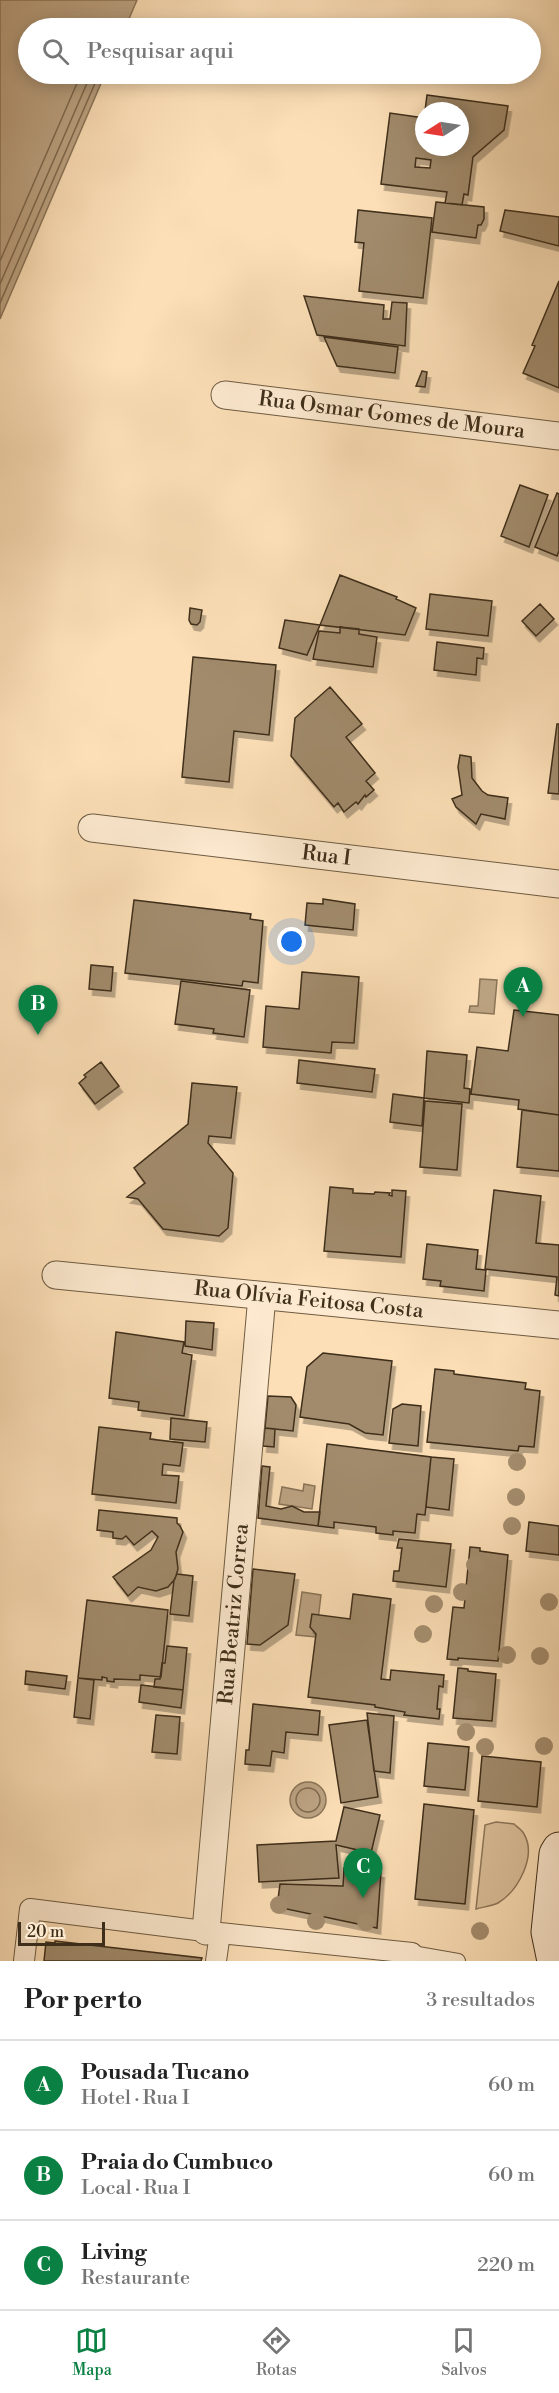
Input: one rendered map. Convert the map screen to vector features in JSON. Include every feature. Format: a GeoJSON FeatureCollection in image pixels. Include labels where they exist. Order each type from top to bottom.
{"type":"FeatureCollection","features":[{"type":"Feature","properties":{"kind":"main road"},"geometry":{"type":"LineString","coordinates":[[554,1961],[548,1932],[556,1854],[559,1849]]}},
{"type":"Feature","properties":{"kind":"street","name":"Rua Osmar Gomes de Moura"},"geometry":{"type":"LineString","coordinates":[[225,394],[559,436]]}},
{"type":"Feature","properties":{"kind":"street","name":"Rua I"},"geometry":{"type":"LineString","coordinates":[[92,828],[559,884]]}},
{"type":"Feature","properties":{"kind":"street","name":"Rua Olívia Feitosa Costa"},"geometry":{"type":"LineString","coordinates":[[56,1275],[559,1325]]}},
{"type":"Feature","properties":{"kind":"street","name":"Rua Beatriz Correa"},"geometry":{"type":"LineString","coordinates":[[213,1932],[262,1296]]}},
{"type":"Feature","properties":{"kind":"street"},"geometry":{"type":"LineString","coordinates":[[24,1961],[30,1909],[412,1957]]}},
{"type":"Feature","properties":{"kind":"street"},"geometry":{"type":"LineString","coordinates":[[213,1932],[216,1961]]}},
{"type":"Feature","properties":{"kind":"lane"},"geometry":{"type":"LineString","coordinates":[[412,1957],[458,1961]]}},
{"type":"Feature","properties":{"kind":"shaded area"},"geometry":{"type":"Polygon","coordinates":[[[496,1822],[514,1824],[523,1833],[527,1843],[527,1862],[518,1882],[505,1897],[496,1904],[476,1909],[485,1825],[496,1822]]]}},
{"type":"Feature","properties":{"kind":"water"},"geometry":{"type":"Polygon","coordinates":[[[0,0],[137,0],[129,18],[18,18],[18,84],[101,84],[0,319],[0,0]]]}},
{"type":"Feature","properties":{"kind":"water"},"geometry":{"type":"Polygon","coordinates":[[[480,979],[497,980],[494,1014],[469,1012],[470,1006],[478,1006],[480,979]]]}},
{"type":"Feature","properties":{"kind":"water"},"geometry":{"type":"Polygon","coordinates":[[[304,1484],[315,1486],[312,1509],[279,1504],[282,1487],[303,1491],[304,1484]]]}},
{"type":"Feature","properties":{"kind":"water"},"geometry":{"type":"Polygon","coordinates":[[[302,1592],[321,1595],[316,1637],[296,1635],[302,1592]]]}},
{"type":"Feature","properties":{"kind":"water"},"geometry":{"type":"Polygon","coordinates":[[[308,1782],[321,1787],[326,1800],[321,1813],[308,1818],[295,1813],[290,1800],[295,1787],[308,1782]]]}},
{"type":"Feature","properties":{"kind":"building"},"geometry":{"type":"Polygon","coordinates":[[[427,95],[508,106],[504,130],[473,157],[468,195],[464,194],[462,205],[445,203],[447,192],[381,184],[390,113],[415,117],[415,156],[469,156],[469,102],[426,102],[427,95]],[[416,158],[415,167],[430,168],[431,160],[416,158]]]}},
{"type":"Feature","properties":{"kind":"building"},"geometry":{"type":"Polygon","coordinates":[[[436,202],[484,207],[484,219],[481,225],[478,225],[476,238],[432,232],[436,202]]]}},
{"type":"Feature","properties":{"kind":"building"},"geometry":{"type":"Polygon","coordinates":[[[358,210],[432,218],[423,298],[359,291],[364,243],[355,242],[358,210]]]}},
{"type":"Feature","properties":{"kind":"building"},"geometry":{"type":"Polygon","coordinates":[[[505,210],[559,217],[559,246],[500,231],[505,210]]]}},
{"type":"Feature","properties":{"kind":"building"},"geometry":{"type":"Polygon","coordinates":[[[559,281],[559,388],[523,373],[535,346],[532,345],[559,281]]]}},
{"type":"Feature","properties":{"kind":"building"},"geometry":{"type":"Polygon","coordinates":[[[304,296],[384,305],[383,319],[390,319],[392,302],[407,303],[405,346],[317,335],[304,296]]]}},
{"type":"Feature","properties":{"kind":"building"},"geometry":{"type":"Polygon","coordinates":[[[324,337],[398,347],[395,373],[337,366],[324,337]]]}},
{"type":"Feature","properties":{"kind":"building"},"geometry":{"type":"Polygon","coordinates":[[[422,371],[427,372],[425,387],[416,386],[422,371]]]}},
{"type":"Feature","properties":{"kind":"building"},"geometry":{"type":"Polygon","coordinates":[[[520,485],[548,495],[529,547],[501,536],[520,485]]]}},
{"type":"Feature","properties":{"kind":"building"},"geometry":{"type":"Polygon","coordinates":[[[557,493],[559,494],[559,551],[557,556],[535,547],[557,493]]]}},
{"type":"Feature","properties":{"kind":"building"},"geometry":{"type":"Polygon","coordinates":[[[340,575],[397,597],[396,599],[416,608],[405,635],[320,625],[340,575]]]}},
{"type":"Feature","properties":{"kind":"building"},"geometry":{"type":"Polygon","coordinates":[[[430,594],[492,601],[488,636],[426,629],[430,594]]]}},
{"type":"Feature","properties":{"kind":"building"},"geometry":{"type":"Polygon","coordinates":[[[540,604],[554,619],[536,636],[522,621],[540,604]]]}},
{"type":"Feature","properties":{"kind":"building"},"geometry":{"type":"Polygon","coordinates":[[[190,608],[202,610],[200,622],[197,625],[191,624],[189,620],[190,608]]]}},
{"type":"Feature","properties":{"kind":"building"},"geometry":{"type":"Polygon","coordinates":[[[285,620],[320,625],[307,655],[279,648],[285,620]]]}},
{"type":"Feature","properties":{"kind":"building"},"geometry":{"type":"Polygon","coordinates":[[[340,627],[359,629],[359,634],[377,637],[373,667],[313,659],[319,631],[340,633],[340,627]]]}},
{"type":"Feature","properties":{"kind":"building"},"geometry":{"type":"Polygon","coordinates":[[[437,642],[484,648],[483,659],[477,658],[476,675],[434,670],[437,642]]]}},
{"type":"Feature","properties":{"kind":"building"},"geometry":{"type":"Polygon","coordinates":[[[193,657],[276,665],[269,735],[234,731],[229,782],[182,777],[193,657]]]}},
{"type":"Feature","properties":{"kind":"building"},"geometry":{"type":"Polygon","coordinates":[[[330,687],[362,724],[346,737],[375,773],[366,781],[374,790],[366,797],[365,795],[358,804],[356,802],[344,812],[338,803],[334,807],[291,756],[295,718],[330,687]]]}},
{"type":"Feature","properties":{"kind":"building"},"geometry":{"type":"Polygon","coordinates":[[[557,724],[559,724],[559,794],[548,793],[557,724]]]}},
{"type":"Feature","properties":{"kind":"building"},"geometry":{"type":"Polygon","coordinates":[[[460,755],[471,757],[472,778],[482,791],[488,795],[508,798],[505,819],[481,814],[476,824],[456,807],[452,799],[462,795],[458,767],[460,755]]]}},
{"type":"Feature","properties":{"kind":"building"},"geometry":{"type":"Polygon","coordinates":[[[323,899],[355,904],[353,930],[305,925],[307,903],[323,904],[323,899]]]}},
{"type":"Feature","properties":{"kind":"building"},"geometry":{"type":"Polygon","coordinates":[[[134,900],[251,914],[250,919],[263,921],[258,983],[243,981],[242,986],[125,973],[134,900]]]}},
{"type":"Feature","properties":{"kind":"building"},"geometry":{"type":"Polygon","coordinates":[[[91,965],[113,967],[111,991],[89,989],[91,965]]]}},
{"type":"Feature","properties":{"kind":"building"},"geometry":{"type":"Polygon","coordinates":[[[302,972],[359,977],[354,1043],[332,1042],[331,1053],[263,1047],[266,1006],[299,1009],[302,972]]]}},
{"type":"Feature","properties":{"kind":"building"},"geometry":{"type":"Polygon","coordinates":[[[181,981],[250,990],[244,1037],[213,1033],[214,1029],[175,1024],[181,981]]]}},
{"type":"Feature","properties":{"kind":"building"},"geometry":{"type":"Polygon","coordinates":[[[514,1010],[559,1015],[559,1115],[518,1109],[519,1100],[471,1094],[477,1047],[508,1051],[514,1010]]]}},
{"type":"Feature","properties":{"kind":"building"},"geometry":{"type":"Polygon","coordinates":[[[427,1051],[467,1055],[464,1088],[470,1089],[469,1103],[424,1098],[427,1051]]]}},
{"type":"Feature","properties":{"kind":"building"},"geometry":{"type":"Polygon","coordinates":[[[299,1060],[375,1069],[372,1092],[297,1083],[299,1060]]]}},
{"type":"Feature","properties":{"kind":"building"},"geometry":{"type":"Polygon","coordinates":[[[101,1062],[119,1086],[95,1104],[79,1083],[86,1077],[84,1075],[101,1062]]]}},
{"type":"Feature","properties":{"kind":"building"},"geometry":{"type":"Polygon","coordinates":[[[192,1083],[237,1087],[231,1138],[209,1136],[208,1143],[233,1173],[228,1228],[219,1236],[163,1229],[138,1199],[127,1197],[145,1183],[134,1168],[188,1124],[192,1083]]]}},
{"type":"Feature","properties":{"kind":"building"},"geometry":{"type":"Polygon","coordinates":[[[393,1094],[424,1098],[422,1126],[390,1122],[393,1094]]]}},
{"type":"Feature","properties":{"kind":"building"},"geometry":{"type":"Polygon","coordinates":[[[425,1101],[462,1104],[457,1170],[420,1167],[425,1101]]]}},
{"type":"Feature","properties":{"kind":"building"},"geometry":{"type":"Polygon","coordinates":[[[522,1110],[559,1115],[559,1171],[517,1167],[522,1110]]]}},
{"type":"Feature","properties":{"kind":"building"},"geometry":{"type":"Polygon","coordinates":[[[330,1187],[353,1189],[353,1193],[390,1193],[389,1195],[392,1196],[392,1190],[406,1191],[401,1257],[324,1251],[330,1187]]]}},
{"type":"Feature","properties":{"kind":"building"},"geometry":{"type":"Polygon","coordinates":[[[494,1190],[541,1196],[536,1243],[559,1245],[559,1296],[555,1295],[557,1277],[485,1269],[494,1190]]]}},
{"type":"Feature","properties":{"kind":"building"},"geometry":{"type":"Polygon","coordinates":[[[427,1244],[478,1250],[476,1269],[486,1270],[484,1291],[440,1286],[441,1281],[423,1279],[427,1244]]]}},
{"type":"Feature","properties":{"kind":"building"},"geometry":{"type":"Polygon","coordinates":[[[186,1321],[214,1323],[212,1350],[185,1346],[186,1321]]]}},
{"type":"Feature","properties":{"kind":"building"},"geometry":{"type":"Polygon","coordinates":[[[116,1332],[184,1342],[182,1353],[192,1355],[184,1416],[138,1410],[139,1402],[109,1398],[116,1332]]]}},
{"type":"Feature","properties":{"kind":"building"},"geometry":{"type":"Polygon","coordinates":[[[323,1353],[392,1361],[383,1435],[365,1433],[349,1424],[300,1417],[307,1367],[323,1353]]]}},
{"type":"Feature","properties":{"kind":"building"},"geometry":{"type":"Polygon","coordinates":[[[435,1369],[454,1371],[454,1374],[526,1383],[525,1389],[540,1391],[534,1447],[519,1446],[518,1451],[427,1442],[435,1369]]]}},
{"type":"Feature","properties":{"kind":"building"},"geometry":{"type":"Polygon","coordinates":[[[268,1396],[291,1397],[296,1405],[293,1431],[265,1428],[268,1396]]]}},
{"type":"Feature","properties":{"kind":"building"},"geometry":{"type":"Polygon","coordinates":[[[402,1404],[421,1406],[418,1446],[389,1443],[393,1409],[402,1404]]]}},
{"type":"Feature","properties":{"kind":"building"},"geometry":{"type":"Polygon","coordinates":[[[171,1418],[207,1422],[205,1442],[170,1439],[171,1418]]]}},
{"type":"Feature","properties":{"kind":"building"},"geometry":{"type":"Polygon","coordinates":[[[99,1427],[151,1433],[150,1439],[183,1443],[180,1466],[163,1464],[162,1475],[179,1476],[176,1503],[92,1494],[99,1427]]]}},
{"type":"Feature","properties":{"kind":"building"},"geometry":{"type":"Polygon","coordinates":[[[265,1428],[275,1429],[274,1447],[263,1446],[265,1428]]]}},
{"type":"Feature","properties":{"kind":"building"},"geometry":{"type":"Polygon","coordinates":[[[327,1444],[431,1457],[425,1515],[417,1514],[415,1533],[393,1531],[393,1535],[376,1533],[376,1527],[334,1522],[334,1528],[318,1526],[327,1444]]]}},
{"type":"Feature","properties":{"kind":"building"},"geometry":{"type":"Polygon","coordinates":[[[431,1457],[454,1459],[449,1510],[426,1507],[431,1457]]]}},
{"type":"Feature","properties":{"kind":"building"},"geometry":{"type":"Polygon","coordinates":[[[262,1466],[270,1467],[266,1506],[281,1509],[292,1506],[304,1512],[320,1512],[318,1526],[258,1518],[262,1466]]]}},
{"type":"Feature","properties":{"kind":"building"},"geometry":{"type":"Polygon","coordinates":[[[99,1510],[177,1518],[177,1523],[183,1532],[176,1552],[178,1569],[175,1579],[168,1587],[156,1591],[138,1587],[128,1596],[113,1577],[151,1550],[158,1537],[152,1531],[134,1545],[126,1536],[122,1539],[113,1538],[113,1532],[97,1530],[99,1510]]]}},
{"type":"Feature","properties":{"kind":"building"},"geometry":{"type":"Polygon","coordinates":[[[529,1522],[559,1526],[559,1555],[526,1551],[529,1522]]]}},
{"type":"Feature","properties":{"kind":"building"},"geometry":{"type":"Polygon","coordinates":[[[399,1539],[451,1544],[446,1587],[393,1581],[394,1571],[399,1571],[402,1548],[397,1548],[399,1539]]]}},
{"type":"Feature","properties":{"kind":"building"},"geometry":{"type":"Polygon","coordinates":[[[470,1547],[480,1548],[480,1551],[508,1555],[498,1661],[447,1659],[453,1607],[464,1608],[470,1547]]]}},
{"type":"Feature","properties":{"kind":"building"},"geometry":{"type":"Polygon","coordinates":[[[253,1569],[295,1574],[288,1625],[260,1645],[247,1644],[253,1569]]]}},
{"type":"Feature","properties":{"kind":"building"},"geometry":{"type":"Polygon","coordinates":[[[177,1574],[193,1576],[189,1616],[170,1614],[174,1580],[177,1574]]]}},
{"type":"Feature","properties":{"kind":"building"},"geometry":{"type":"Polygon","coordinates":[[[353,1594],[391,1599],[381,1679],[390,1680],[391,1670],[444,1675],[443,1687],[439,1686],[437,1709],[440,1709],[439,1719],[404,1715],[405,1712],[375,1707],[375,1705],[308,1697],[316,1634],[310,1627],[312,1614],[350,1619],[353,1594]]]}},
{"type":"Feature","properties":{"kind":"building"},"geometry":{"type":"Polygon","coordinates":[[[87,1600],[168,1610],[161,1677],[140,1675],[140,1680],[114,1679],[114,1682],[102,1677],[102,1680],[78,1678],[87,1600]]]}},
{"type":"Feature","properties":{"kind":"building"},"geometry":{"type":"Polygon","coordinates":[[[167,1646],[187,1648],[183,1690],[154,1687],[155,1679],[160,1679],[167,1646]]]}},
{"type":"Feature","properties":{"kind":"building"},"geometry":{"type":"Polygon","coordinates":[[[458,1668],[496,1674],[492,1721],[453,1718],[458,1668]]]}},
{"type":"Feature","properties":{"kind":"building"},"geometry":{"type":"Polygon","coordinates":[[[26,1671],[67,1676],[65,1689],[25,1684],[26,1671]]]}},
{"type":"Feature","properties":{"kind":"building"},"geometry":{"type":"Polygon","coordinates":[[[78,1678],[94,1680],[90,1719],[74,1717],[78,1678]]]}},
{"type":"Feature","properties":{"kind":"building"},"geometry":{"type":"Polygon","coordinates":[[[141,1685],[183,1690],[181,1708],[139,1702],[141,1685]]]}},
{"type":"Feature","properties":{"kind":"building"},"geometry":{"type":"Polygon","coordinates":[[[253,1704],[320,1711],[318,1735],[286,1732],[284,1753],[272,1751],[270,1766],[245,1764],[246,1750],[249,1750],[253,1704]]]}},
{"type":"Feature","properties":{"kind":"building"},"geometry":{"type":"Polygon","coordinates":[[[367,1713],[394,1716],[390,1773],[374,1771],[367,1713]]]}},
{"type":"Feature","properties":{"kind":"building"},"geometry":{"type":"Polygon","coordinates":[[[156,1715],[180,1717],[177,1754],[152,1752],[156,1715]]]}},
{"type":"Feature","properties":{"kind":"building"},"geometry":{"type":"Polygon","coordinates":[[[367,1720],[378,1797],[341,1803],[329,1725],[367,1720]]]}},
{"type":"Feature","properties":{"kind":"building"},"geometry":{"type":"Polygon","coordinates":[[[428,1743],[469,1747],[465,1790],[424,1786],[428,1743]]]}},
{"type":"Feature","properties":{"kind":"building"},"geometry":{"type":"Polygon","coordinates":[[[482,1756],[541,1762],[537,1807],[478,1801],[482,1756]]]}},
{"type":"Feature","properties":{"kind":"building"},"geometry":{"type":"Polygon","coordinates":[[[424,1804],[474,1810],[465,1904],[415,1899],[424,1804]]]}},
{"type":"Feature","properties":{"kind":"building"},"geometry":{"type":"Polygon","coordinates":[[[344,1807],[380,1815],[371,1853],[336,1845],[339,1878],[259,1882],[257,1845],[336,1841],[344,1807]]]}},
{"type":"Feature","properties":{"kind":"building"},"geometry":{"type":"Polygon","coordinates":[[[344,1868],[381,1872],[377,1928],[277,1907],[280,1884],[343,1886],[344,1868]]]}},
{"type":"Feature","properties":{"kind":"building"},"geometry":{"type":"Polygon","coordinates":[[[55,1941],[202,1958],[201,1961],[44,1961],[46,1942],[55,1943],[55,1941]]]}},
{"type":"Feature","properties":{"kind":"place","name":"Pousada Tucano"},"geometry":{"type":"Point","coordinates":[523,1017]}},
{"type":"Feature","properties":{"kind":"place","name":"Praia do Cumbuco"},"geometry":{"type":"Point","coordinates":[38,1035]}},
{"type":"Feature","properties":{"kind":"place","name":"Living"},"geometry":{"type":"Point","coordinates":[363,1898]}}]}
